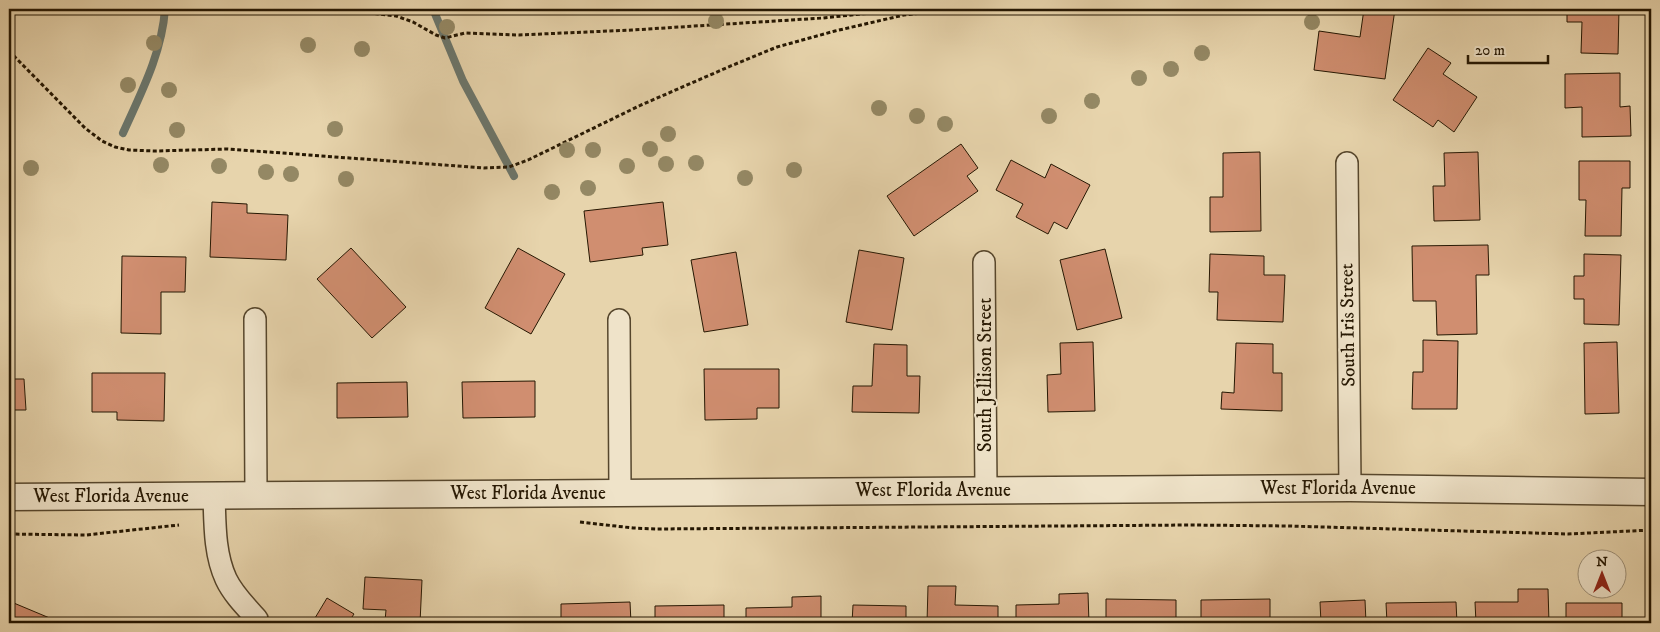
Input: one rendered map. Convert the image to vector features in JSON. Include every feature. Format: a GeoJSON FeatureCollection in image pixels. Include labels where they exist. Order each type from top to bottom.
{"type":"FeatureCollection","features":[{"type":"Feature","properties":{"kind":"street","name":"South Iris Street"},"geometry":{"type":"LineString","coordinates":[[1347,162],[1350,488]]}},
{"type":"Feature","properties":{"kind":"street","name":"South Jellison Street"},"geometry":{"type":"LineString","coordinates":[[984,262],[986,489]]}},
{"type":"Feature","properties":{"kind":"street"},"geometry":{"type":"LineString","coordinates":[[255,319],[256,494]]}},
{"type":"Feature","properties":{"kind":"street"},"geometry":{"type":"LineString","coordinates":[[619,320],[620,493]]}},
{"type":"Feature","properties":{"kind":"street","name":"West Florida Avenue"},"geometry":{"type":"LineString","coordinates":[[9,497],[986,489],[1350,488],[1651,492]]}},
{"type":"Feature","properties":{"kind":"street","name":"West Florida Avenue"},"geometry":{"type":"LineString","coordinates":[[214,495],[214,523],[218,553],[226,580],[243,604],[257,619]]}},
{"type":"Feature","properties":{"kind":"path"},"geometry":{"type":"LineString","coordinates":[[160,9],[164,13],[179,9]]}},
{"type":"Feature","properties":{"kind":"path"},"geometry":{"type":"LineString","coordinates":[[336,9],[396,16],[445,38],[465,33],[519,35],[632,30],[823,18],[898,10],[959,9]]}},
{"type":"Feature","properties":{"kind":"path"},"geometry":{"type":"LineString","coordinates":[[9,50],[85,128],[102,141],[115,147],[129,150],[156,151],[228,149],[484,168],[509,166],[528,160],[650,101],[777,47],[904,15],[951,9]]}},
{"type":"Feature","properties":{"kind":"path"},"geometry":{"type":"LineString","coordinates":[[577,521],[657,529],[1191,525],[1568,534],[1651,530]]}},
{"type":"Feature","properties":{"kind":"path"},"geometry":{"type":"LineString","coordinates":[[9,534],[86,535],[214,523]]}},
{"type":"Feature","properties":{"kind":"building"},"geometry":{"type":"Polygon","coordinates":[[[1364,9],[1395,9],[1385,79],[1314,70],[1319,31],[1360,37],[1364,9]]]}},
{"type":"Feature","properties":{"kind":"building"},"geometry":{"type":"Polygon","coordinates":[[[1567,9],[1619,9],[1618,54],[1581,53],[1582,22],[1567,22],[1567,9]]]}},
{"type":"Feature","properties":{"kind":"building"},"geometry":{"type":"Polygon","coordinates":[[[1428,48],[1451,63],[1443,74],[1477,97],[1454,132],[1438,120],[1433,127],[1393,100],[1428,48]]]}},
{"type":"Feature","properties":{"kind":"building"},"geometry":{"type":"Polygon","coordinates":[[[1620,73],[1620,107],[1630,106],[1631,136],[1582,137],[1582,107],[1565,108],[1565,74],[1620,73]]]}},
{"type":"Feature","properties":{"kind":"building"},"geometry":{"type":"Polygon","coordinates":[[[961,144],[978,168],[967,176],[978,191],[914,236],[887,196],[961,144]]]}},
{"type":"Feature","properties":{"kind":"building"},"geometry":{"type":"Polygon","coordinates":[[[1260,152],[1261,231],[1210,232],[1210,197],[1223,197],[1223,153],[1260,152]]]}},
{"type":"Feature","properties":{"kind":"building"},"geometry":{"type":"Polygon","coordinates":[[[1478,152],[1480,220],[1434,221],[1433,186],[1445,186],[1444,153],[1478,152]]]}},
{"type":"Feature","properties":{"kind":"building"},"geometry":{"type":"Polygon","coordinates":[[[1011,160],[1045,178],[1051,164],[1090,185],[1067,229],[1054,222],[1048,234],[1016,217],[1023,204],[996,190],[1011,160]]]}},
{"type":"Feature","properties":{"kind":"building"},"geometry":{"type":"Polygon","coordinates":[[[1579,161],[1630,161],[1630,188],[1622,188],[1621,236],[1585,236],[1586,200],[1579,200],[1579,161]]]}},
{"type":"Feature","properties":{"kind":"building"},"geometry":{"type":"Polygon","coordinates":[[[212,202],[247,204],[247,213],[288,215],[286,260],[210,257],[212,202]]]}},
{"type":"Feature","properties":{"kind":"building"},"geometry":{"type":"Polygon","coordinates":[[[663,202],[668,245],[642,248],[643,255],[590,262],[584,211],[663,202]]]}},
{"type":"Feature","properties":{"kind":"building"},"geometry":{"type":"Polygon","coordinates":[[[1488,245],[1489,275],[1476,275],[1477,334],[1437,335],[1436,301],[1413,301],[1412,246],[1488,245]]]}},
{"type":"Feature","properties":{"kind":"building"},"geometry":{"type":"Polygon","coordinates":[[[351,248],[406,307],[372,338],[317,279],[351,248]]]}},
{"type":"Feature","properties":{"kind":"building"},"geometry":{"type":"Polygon","coordinates":[[[518,248],[565,274],[531,334],[485,308],[518,248]]]}},
{"type":"Feature","properties":{"kind":"building"},"geometry":{"type":"Polygon","coordinates":[[[1105,249],[1122,318],[1077,330],[1060,260],[1105,249]]]}},
{"type":"Feature","properties":{"kind":"building"},"geometry":{"type":"Polygon","coordinates":[[[859,250],[904,258],[892,330],[846,322],[859,250]]]}},
{"type":"Feature","properties":{"kind":"building"},"geometry":{"type":"Polygon","coordinates":[[[736,252],[748,325],[704,332],[691,260],[736,252]]]}},
{"type":"Feature","properties":{"kind":"building"},"geometry":{"type":"Polygon","coordinates":[[[1210,254],[1264,256],[1264,275],[1285,275],[1283,322],[1217,320],[1218,292],[1209,292],[1210,254]]]}},
{"type":"Feature","properties":{"kind":"building"},"geometry":{"type":"Polygon","coordinates":[[[1584,254],[1621,255],[1619,325],[1584,324],[1584,299],[1574,299],[1574,276],[1584,276],[1584,254]]]}},
{"type":"Feature","properties":{"kind":"building"},"geometry":{"type":"Polygon","coordinates":[[[122,256],[186,257],[185,292],[161,292],[161,334],[121,333],[122,256]]]}},
{"type":"Feature","properties":{"kind":"building"},"geometry":{"type":"Polygon","coordinates":[[[1423,340],[1458,341],[1457,409],[1412,409],[1413,372],[1423,372],[1423,340]]]}},
{"type":"Feature","properties":{"kind":"building"},"geometry":{"type":"Polygon","coordinates":[[[1093,342],[1095,411],[1048,412],[1047,375],[1061,374],[1060,343],[1093,342]]]}},
{"type":"Feature","properties":{"kind":"building"},"geometry":{"type":"Polygon","coordinates":[[[1617,342],[1619,413],[1585,414],[1584,343],[1617,342]]]}},
{"type":"Feature","properties":{"kind":"building"},"geometry":{"type":"Polygon","coordinates":[[[1236,343],[1273,344],[1273,373],[1282,373],[1282,411],[1221,409],[1222,392],[1234,393],[1236,343]]]}},
{"type":"Feature","properties":{"kind":"building"},"geometry":{"type":"Polygon","coordinates":[[[874,344],[907,345],[907,376],[920,376],[919,413],[852,412],[853,386],[872,386],[874,344]]]}},
{"type":"Feature","properties":{"kind":"building"},"geometry":{"type":"Polygon","coordinates":[[[10,353],[12,379],[24,379],[26,410],[9,410],[10,353]]]}},
{"type":"Feature","properties":{"kind":"building"},"geometry":{"type":"Polygon","coordinates":[[[704,369],[779,369],[779,408],[757,408],[757,419],[705,420],[704,369]]]}},
{"type":"Feature","properties":{"kind":"building"},"geometry":{"type":"Polygon","coordinates":[[[92,373],[165,373],[164,421],[117,420],[117,412],[92,412],[92,373]]]}},
{"type":"Feature","properties":{"kind":"building"},"geometry":{"type":"Polygon","coordinates":[[[535,381],[535,417],[463,418],[462,382],[535,381]]]}},
{"type":"Feature","properties":{"kind":"building"},"geometry":{"type":"Polygon","coordinates":[[[407,382],[408,417],[337,418],[337,383],[407,382]]]}},
{"type":"Feature","properties":{"kind":"building"},"geometry":{"type":"Polygon","coordinates":[[[365,577],[422,580],[420,623],[385,621],[386,610],[363,609],[365,577]]]}},
{"type":"Feature","properties":{"kind":"building"},"geometry":{"type":"Polygon","coordinates":[[[928,586],[956,586],[955,605],[998,606],[998,623],[927,623],[928,586]]]}},
{"type":"Feature","properties":{"kind":"building"},"geometry":{"type":"Polygon","coordinates":[[[1518,589],[1548,589],[1549,623],[1476,623],[1475,602],[1518,602],[1518,589]]]}},
{"type":"Feature","properties":{"kind":"building"},"geometry":{"type":"Polygon","coordinates":[[[1088,593],[1089,623],[1016,623],[1016,605],[1059,604],[1059,594],[1088,593]]]}},
{"type":"Feature","properties":{"kind":"building"},"geometry":{"type":"Polygon","coordinates":[[[821,596],[821,623],[746,623],[746,608],[792,607],[792,597],[821,596]]]}},
{"type":"Feature","properties":{"kind":"building"},"geometry":{"type":"Polygon","coordinates":[[[327,598],[354,614],[348,623],[312,623],[327,598]]]}},
{"type":"Feature","properties":{"kind":"building"},"geometry":{"type":"Polygon","coordinates":[[[1106,599],[1176,600],[1176,623],[1106,623],[1106,599]]]}},
{"type":"Feature","properties":{"kind":"building"},"geometry":{"type":"Polygon","coordinates":[[[1270,599],[1270,623],[1201,623],[1201,600],[1270,599]]]}},
{"type":"Feature","properties":{"kind":"building"},"geometry":{"type":"Polygon","coordinates":[[[1365,600],[1366,623],[1321,623],[1320,602],[1365,600]]]}},
{"type":"Feature","properties":{"kind":"building"},"geometry":{"type":"Polygon","coordinates":[[[9,601],[52,619],[50,623],[9,623],[9,601]]]}},
{"type":"Feature","properties":{"kind":"building"},"geometry":{"type":"Polygon","coordinates":[[[630,602],[631,623],[561,623],[561,604],[630,602]]]}},
{"type":"Feature","properties":{"kind":"building"},"geometry":{"type":"Polygon","coordinates":[[[1456,602],[1457,623],[1387,623],[1386,603],[1456,602]]]}},
{"type":"Feature","properties":{"kind":"building"},"geometry":{"type":"Polygon","coordinates":[[[1566,603],[1622,603],[1622,623],[1566,623],[1566,603]]]}},
{"type":"Feature","properties":{"kind":"building"},"geometry":{"type":"Polygon","coordinates":[[[724,605],[724,623],[655,623],[655,606],[724,605]]]}},
{"type":"Feature","properties":{"kind":"building"},"geometry":{"type":"Polygon","coordinates":[[[853,605],[906,606],[906,623],[852,623],[853,605]]]}},
{"type":"Feature","properties":{"kind":"waterway"},"geometry":{"type":"LineString","coordinates":[[123,133],[155,57],[160,41],[165,9]]}},
{"type":"Feature","properties":{"kind":"waterway"},"geometry":{"type":"LineString","coordinates":[[433,9],[463,81],[514,176]]}}]}
